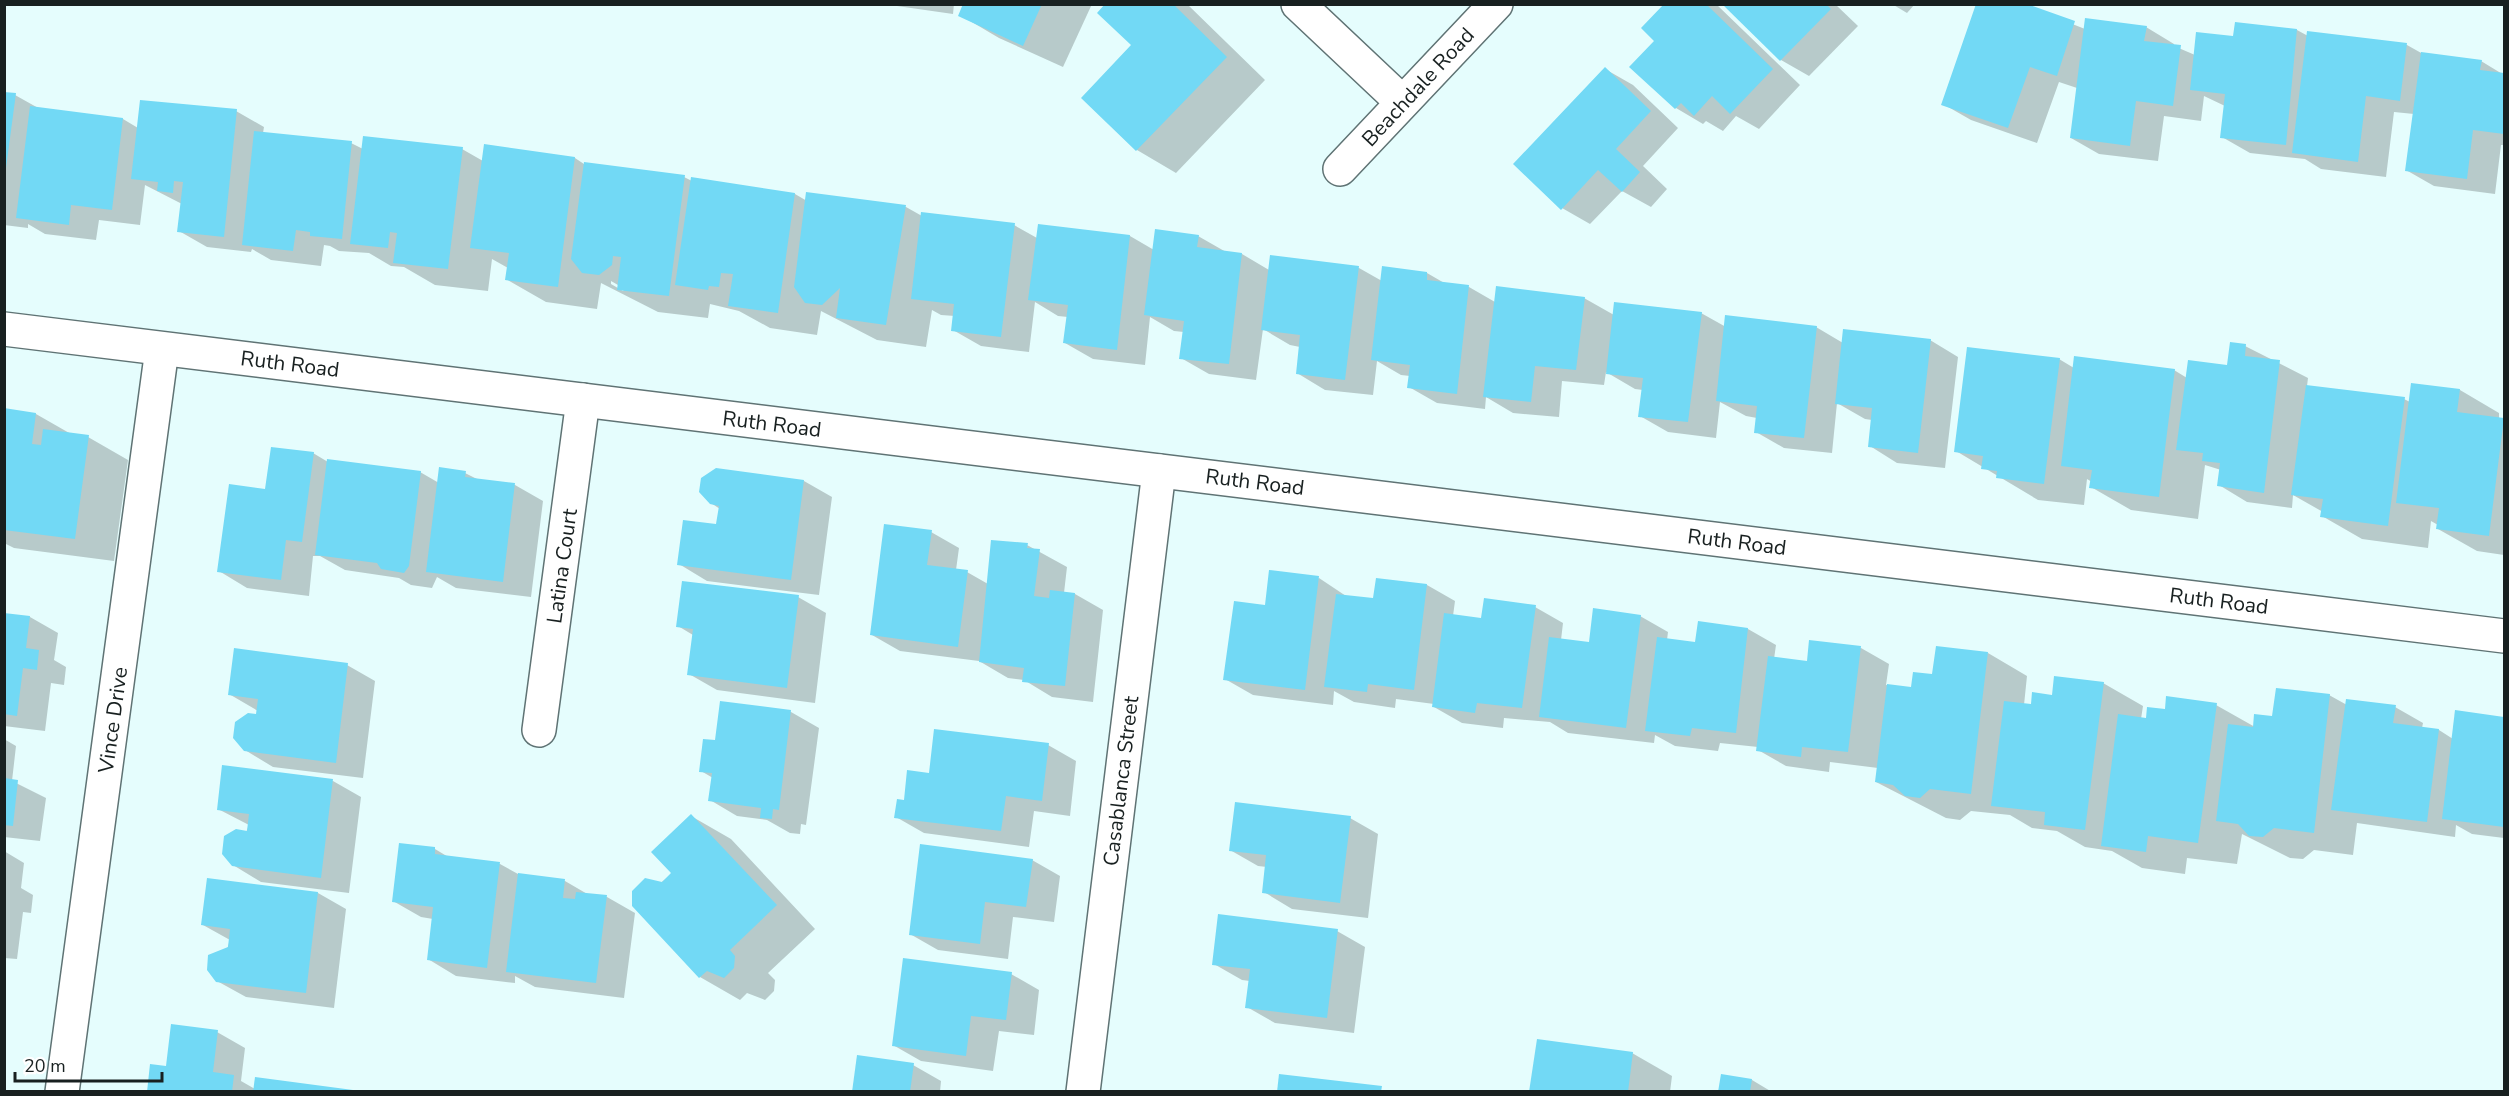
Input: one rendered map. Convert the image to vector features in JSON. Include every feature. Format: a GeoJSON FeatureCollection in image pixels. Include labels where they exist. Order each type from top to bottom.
{"type":"FeatureCollection","features":[{"type":"Feature","properties":{"kind":"street"},"geometry":{"type":"LineString","coordinates":[[1298,4],[1402,102]]}},
{"type":"Feature","properties":{"kind":"street","name":"Beachdale Road"},"geometry":{"type":"LineString","coordinates":[[1340,169],[1496,4]]}},
{"type":"Feature","properties":{"kind":"street","name":"Ruth Road"},"geometry":{"type":"LineString","coordinates":[[4,329],[2505,636]]}},
{"type":"Feature","properties":{"kind":"street","name":"Vince Drive"},"geometry":{"type":"LineString","coordinates":[[62,1092],[162,349]]}},
{"type":"Feature","properties":{"kind":"street","name":"Latina Court"},"geometry":{"type":"LineString","coordinates":[[539,730],[584,400]]}},
{"type":"Feature","properties":{"kind":"street","name":"Casablanca Street"},"geometry":{"type":"LineString","coordinates":[[1083,1092],[1159,471]]}},
{"type":"Feature","properties":{"kind":"building"},"geometry":{"type":"Polygon","coordinates":[[[963,4],[1042,4],[1023,46],[958,16],[963,4]]]}},
{"type":"Feature","properties":{"kind":"building"},"geometry":{"type":"Polygon","coordinates":[[[1105,4],[1173,4],[1227,57],[1136,151],[1081,98],[1131,45],[1097,13],[1105,4]]]}},
{"type":"Feature","properties":{"kind":"building"},"geometry":{"type":"Polygon","coordinates":[[[1664,4],[1706,4],[1773,69],[1730,114],[1712,96],[1694,116],[1681,103],[1675,109],[1629,67],[1654,41],[1641,28],[1664,4]]]}},
{"type":"Feature","properties":{"kind":"building"},"geometry":{"type":"Polygon","coordinates":[[[1722,4],[1826,4],[1831,9],[1780,61],[1722,4]]]}},
{"type":"Feature","properties":{"kind":"building"},"geometry":{"type":"Polygon","coordinates":[[[1976,4],[2027,4],[2075,21],[2057,76],[2030,67],[2008,128],[1941,105],[1976,4]]]}},
{"type":"Feature","properties":{"kind":"building"},"geometry":{"type":"Polygon","coordinates":[[[2085,18],[2147,26],[2144,41],[2181,45],[2173,106],[2136,101],[2130,146],[2070,138],[2085,18]]]}},
{"type":"Feature","properties":{"kind":"building"},"geometry":{"type":"Polygon","coordinates":[[[2235,22],[2297,29],[2286,145],[2220,138],[2225,94],[2190,90],[2196,32],[2233,36],[2235,22]]]}},
{"type":"Feature","properties":{"kind":"building"},"geometry":{"type":"Polygon","coordinates":[[[2307,31],[2407,43],[2400,101],[2366,96],[2358,162],[2292,153],[2307,31]]]}},
{"type":"Feature","properties":{"kind":"building"},"geometry":{"type":"Polygon","coordinates":[[[2421,52],[2482,60],[2480,70],[2504,73],[2504,134],[2473,130],[2467,179],[2405,171],[2421,52]]]}},
{"type":"Feature","properties":{"kind":"building"},"geometry":{"type":"Polygon","coordinates":[[[1605,67],[1651,111],[1616,149],[1640,172],[1622,192],[1598,170],[1561,210],[1513,164],[1605,67]]]}},
{"type":"Feature","properties":{"kind":"building"},"geometry":{"type":"Polygon","coordinates":[[[4,92],[16,93],[6,168],[4,168],[4,92]]]}},
{"type":"Feature","properties":{"kind":"building"},"geometry":{"type":"Polygon","coordinates":[[[140,100],[237,109],[224,237],[177,232],[183,182],[174,181],[173,193],[157,191],[158,182],[131,179],[140,100]]]}},
{"type":"Feature","properties":{"kind":"building"},"geometry":{"type":"Polygon","coordinates":[[[30,106],[123,118],[112,210],[71,205],[69,225],[16,218],[30,106]]]}},
{"type":"Feature","properties":{"kind":"building"},"geometry":{"type":"Polygon","coordinates":[[[254,131],[352,141],[342,239],[310,236],[310,232],[296,230],[293,251],[242,245],[254,131]]]}},
{"type":"Feature","properties":{"kind":"building"},"geometry":{"type":"Polygon","coordinates":[[[363,136],[463,147],[448,269],[393,263],[397,233],[390,232],[388,248],[350,244],[363,136]]]}},
{"type":"Feature","properties":{"kind":"building"},"geometry":{"type":"Polygon","coordinates":[[[484,144],[575,157],[558,287],[505,280],[509,253],[470,248],[484,144]]]}},
{"type":"Feature","properties":{"kind":"building"},"geometry":{"type":"Polygon","coordinates":[[[584,162],[685,175],[669,296],[617,290],[621,257],[613,256],[612,265],[599,275],[582,273],[571,259],[584,162]]]}},
{"type":"Feature","properties":{"kind":"building"},"geometry":{"type":"Polygon","coordinates":[[[691,177],[795,193],[778,313],[728,306],[733,274],[721,273],[719,287],[709,286],[708,290],[675,285],[691,177]]]}},
{"type":"Feature","properties":{"kind":"building"},"geometry":{"type":"Polygon","coordinates":[[[806,192],[906,205],[886,325],[836,318],[840,288],[822,305],[805,303],[794,287],[806,192]]]}},
{"type":"Feature","properties":{"kind":"building"},"geometry":{"type":"Polygon","coordinates":[[[921,212],[1015,223],[1001,337],[951,331],[954,304],[911,299],[921,212]]]}},
{"type":"Feature","properties":{"kind":"building"},"geometry":{"type":"Polygon","coordinates":[[[1038,224],[1130,235],[1117,350],[1063,343],[1068,305],[1028,300],[1038,224]]]}},
{"type":"Feature","properties":{"kind":"building"},"geometry":{"type":"Polygon","coordinates":[[[1155,229],[1199,235],[1197,247],[1242,253],[1229,364],[1179,359],[1184,321],[1144,315],[1155,229]]]}},
{"type":"Feature","properties":{"kind":"building"},"geometry":{"type":"Polygon","coordinates":[[[1270,255],[1359,266],[1345,380],[1296,374],[1300,335],[1261,330],[1270,255]]]}},
{"type":"Feature","properties":{"kind":"building"},"geometry":{"type":"Polygon","coordinates":[[[1382,266],[1427,272],[1427,280],[1469,285],[1457,394],[1407,388],[1410,365],[1371,360],[1382,266]]]}},
{"type":"Feature","properties":{"kind":"building"},"geometry":{"type":"Polygon","coordinates":[[[1496,286],[1585,297],[1576,370],[1535,366],[1531,402],[1483,397],[1496,286]]]}},
{"type":"Feature","properties":{"kind":"building"},"geometry":{"type":"Polygon","coordinates":[[[1614,302],[1702,312],[1688,422],[1638,417],[1643,378],[1606,374],[1614,302]]]}},
{"type":"Feature","properties":{"kind":"building"},"geometry":{"type":"Polygon","coordinates":[[[1725,315],[1817,326],[1804,438],[1754,433],[1757,406],[1716,401],[1725,315]]]}},
{"type":"Feature","properties":{"kind":"building"},"geometry":{"type":"Polygon","coordinates":[[[1843,329],[1931,339],[1918,453],[1868,447],[1872,408],[1835,404],[1843,329]]]}},
{"type":"Feature","properties":{"kind":"building"},"geometry":{"type":"Polygon","coordinates":[[[2230,342],[2246,344],[2245,356],[2280,360],[2264,493],[2217,486],[2220,463],[2202,461],[2203,453],[2176,450],[2188,360],[2227,365],[2230,342]]]}},
{"type":"Feature","properties":{"kind":"building"},"geometry":{"type":"Polygon","coordinates":[[[1967,347],[2060,358],[2044,484],[1996,478],[1997,471],[1981,469],[1983,456],[1954,452],[1967,347]]]}},
{"type":"Feature","properties":{"kind":"building"},"geometry":{"type":"Polygon","coordinates":[[[2074,356],[2175,369],[2159,497],[2089,488],[2092,470],[2061,466],[2074,356]]]}},
{"type":"Feature","properties":{"kind":"building"},"geometry":{"type":"Polygon","coordinates":[[[2411,383],[2460,389],[2457,412],[2504,418],[2489,536],[2436,529],[2439,508],[2396,503],[2411,383]]]}},
{"type":"Feature","properties":{"kind":"building"},"geometry":{"type":"Polygon","coordinates":[[[2306,385],[2405,397],[2388,526],[2320,517],[2323,499],[2291,495],[2306,385]]]}},
{"type":"Feature","properties":{"kind":"building"},"geometry":{"type":"Polygon","coordinates":[[[4,408],[36,413],[32,444],[41,445],[43,429],[89,435],[75,539],[4,530],[4,408]]]}},
{"type":"Feature","properties":{"kind":"building"},"geometry":{"type":"Polygon","coordinates":[[[271,447],[314,452],[302,542],[286,540],[281,580],[217,572],[229,484],[265,489],[271,447]]]}},
{"type":"Feature","properties":{"kind":"building"},"geometry":{"type":"Polygon","coordinates":[[[327,459],[421,471],[409,566],[404,573],[381,569],[377,563],[315,555],[327,459]]]}},
{"type":"Feature","properties":{"kind":"building"},"geometry":{"type":"Polygon","coordinates":[[[439,467],[466,471],[465,477],[515,483],[503,582],[426,572],[439,467]]]}},
{"type":"Feature","properties":{"kind":"building"},"geometry":{"type":"Polygon","coordinates":[[[716,468],[804,480],[791,580],[677,565],[683,520],[716,524],[719,506],[710,504],[699,492],[701,478],[716,468]]]}},
{"type":"Feature","properties":{"kind":"building"},"geometry":{"type":"Polygon","coordinates":[[[884,524],[932,530],[927,565],[968,570],[958,647],[870,635],[884,524]]]}},
{"type":"Feature","properties":{"kind":"building"},"geometry":{"type":"Polygon","coordinates":[[[991,540],[1028,543],[1027,548],[1040,549],[1034,596],[1049,598],[1050,590],[1075,593],[1065,686],[1022,682],[1024,668],[979,662],[991,540]]]}},
{"type":"Feature","properties":{"kind":"building"},"geometry":{"type":"Polygon","coordinates":[[[1269,570],[1319,576],[1305,690],[1223,680],[1234,601],[1265,605],[1269,570]]]}},
{"type":"Feature","properties":{"kind":"building"},"geometry":{"type":"Polygon","coordinates":[[[1376,578],[1427,584],[1414,690],[1368,684],[1367,692],[1324,687],[1336,594],[1373,598],[1376,578]]]}},
{"type":"Feature","properties":{"kind":"building"},"geometry":{"type":"Polygon","coordinates":[[[682,581],[799,595],[787,688],[687,675],[693,629],[676,627],[682,581]]]}},
{"type":"Feature","properties":{"kind":"building"},"geometry":{"type":"Polygon","coordinates":[[[1484,598],[1536,605],[1522,708],[1477,703],[1475,713],[1432,707],[1444,613],[1481,618],[1484,598]]]}},
{"type":"Feature","properties":{"kind":"building"},"geometry":{"type":"Polygon","coordinates":[[[1593,608],[1641,615],[1626,728],[1539,717],[1549,637],[1589,642],[1593,608]]]}},
{"type":"Feature","properties":{"kind":"building"},"geometry":{"type":"Polygon","coordinates":[[[4,613],[30,616],[26,648],[39,650],[37,670],[23,668],[17,716],[4,714],[4,613]]]}},
{"type":"Feature","properties":{"kind":"building"},"geometry":{"type":"Polygon","coordinates":[[[1698,621],[1748,628],[1736,733],[1692,728],[1690,736],[1645,731],[1657,637],[1695,642],[1698,621]]]}},
{"type":"Feature","properties":{"kind":"building"},"geometry":{"type":"Polygon","coordinates":[[[1809,640],[1861,646],[1848,752],[1802,747],[1801,757],[1756,751],[1768,656],[1807,661],[1809,640]]]}},
{"type":"Feature","properties":{"kind":"building"},"geometry":{"type":"Polygon","coordinates":[[[1936,646],[1988,652],[1971,794],[1930,789],[1920,798],[1905,796],[1893,785],[1875,782],[1887,684],[1911,687],[1913,672],[1932,674],[1936,646]]]}},
{"type":"Feature","properties":{"kind":"building"},"geometry":{"type":"Polygon","coordinates":[[[234,648],[348,663],[336,763],[244,751],[233,738],[235,722],[248,713],[256,714],[258,699],[228,695],[234,648]]]}},
{"type":"Feature","properties":{"kind":"building"},"geometry":{"type":"Polygon","coordinates":[[[2054,676],[2104,682],[2085,830],[2044,825],[2045,812],[1991,806],[2004,701],[2031,704],[2032,692],[2052,695],[2054,676]]]}},
{"type":"Feature","properties":{"kind":"building"},"geometry":{"type":"Polygon","coordinates":[[[2276,688],[2330,694],[2314,833],[2274,828],[2263,837],[2249,836],[2238,824],[2216,821],[2228,724],[2253,727],[2254,714],[2272,716],[2276,688]]]}},
{"type":"Feature","properties":{"kind":"building"},"geometry":{"type":"Polygon","coordinates":[[[2166,696],[2217,703],[2198,843],[2148,836],[2146,852],[2101,846],[2118,714],[2146,718],[2147,707],[2165,709],[2166,696]]]}},
{"type":"Feature","properties":{"kind":"building"},"geometry":{"type":"Polygon","coordinates":[[[2346,699],[2396,705],[2393,723],[2439,729],[2427,822],[2331,810],[2346,699]]]}},
{"type":"Feature","properties":{"kind":"building"},"geometry":{"type":"Polygon","coordinates":[[[720,701],[791,710],[779,810],[773,809],[772,819],[760,818],[761,808],[708,801],[712,773],[699,772],[703,739],[715,740],[720,701]]]}},
{"type":"Feature","properties":{"kind":"building"},"geometry":{"type":"Polygon","coordinates":[[[2455,710],[2504,717],[2504,827],[2442,819],[2455,710]]]}},
{"type":"Feature","properties":{"kind":"building"},"geometry":{"type":"Polygon","coordinates":[[[934,729],[1049,743],[1042,801],[1006,796],[1001,831],[894,818],[897,799],[904,800],[907,770],[929,773],[934,729]]]}},
{"type":"Feature","properties":{"kind":"building"},"geometry":{"type":"Polygon","coordinates":[[[222,765],[333,779],[321,878],[232,866],[222,854],[224,836],[236,829],[247,831],[249,814],[217,810],[222,765]]]}},
{"type":"Feature","properties":{"kind":"building"},"geometry":{"type":"Polygon","coordinates":[[[4,778],[18,780],[13,826],[4,825],[4,778]]]}},
{"type":"Feature","properties":{"kind":"building"},"geometry":{"type":"Polygon","coordinates":[[[1235,802],[1351,816],[1340,903],[1262,893],[1266,855],[1229,851],[1235,802]]]}},
{"type":"Feature","properties":{"kind":"building"},"geometry":{"type":"Polygon","coordinates":[[[691,814],[777,905],[730,950],[735,956],[734,968],[724,978],[707,971],[699,978],[632,906],[632,891],[645,878],[662,882],[671,873],[651,852],[691,814]]]}},
{"type":"Feature","properties":{"kind":"building"},"geometry":{"type":"Polygon","coordinates":[[[399,843],[435,847],[435,854],[500,862],[487,968],[427,960],[433,907],[392,902],[399,843]]]}},
{"type":"Feature","properties":{"kind":"building"},"geometry":{"type":"Polygon","coordinates":[[[920,844],[1033,859],[1026,907],[985,902],[980,944],[909,935],[920,844]]]}},
{"type":"Feature","properties":{"kind":"building"},"geometry":{"type":"Polygon","coordinates":[[[518,873],[565,879],[563,898],[575,899],[576,892],[607,895],[596,983],[506,972],[518,873]]]}},
{"type":"Feature","properties":{"kind":"building"},"geometry":{"type":"Polygon","coordinates":[[[207,878],[318,892],[306,993],[216,982],[207,970],[208,955],[228,947],[230,929],[201,925],[207,878]]]}},
{"type":"Feature","properties":{"kind":"building"},"geometry":{"type":"Polygon","coordinates":[[[1218,914],[1338,929],[1327,1018],[1245,1008],[1250,969],[1212,965],[1218,914]]]}},
{"type":"Feature","properties":{"kind":"building"},"geometry":{"type":"Polygon","coordinates":[[[903,958],[1012,972],[1006,1020],[971,1016],[966,1056],[892,1046],[903,958]]]}},
{"type":"Feature","properties":{"kind":"building"},"geometry":{"type":"Polygon","coordinates":[[[171,1024],[218,1030],[213,1072],[234,1075],[232,1092],[147,1092],[150,1064],[166,1066],[171,1024]]]}},
{"type":"Feature","properties":{"kind":"building"},"geometry":{"type":"Polygon","coordinates":[[[1537,1039],[1633,1052],[1628,1092],[1529,1092],[1537,1039]]]}},
{"type":"Feature","properties":{"kind":"building"},"geometry":{"type":"Polygon","coordinates":[[[857,1055],[914,1063],[910,1092],[852,1092],[857,1055]]]}},
{"type":"Feature","properties":{"kind":"building"},"geometry":{"type":"Polygon","coordinates":[[[1279,1074],[1382,1086],[1381,1092],[1277,1092],[1279,1074]]]}},
{"type":"Feature","properties":{"kind":"building"},"geometry":{"type":"Polygon","coordinates":[[[1721,1074],[1752,1079],[1750,1092],[1718,1092],[1721,1074]]]}},
{"type":"Feature","properties":{"kind":"building"},"geometry":{"type":"Polygon","coordinates":[[[255,1077],[353,1090],[353,1092],[253,1092],[255,1077]]]}}]}
